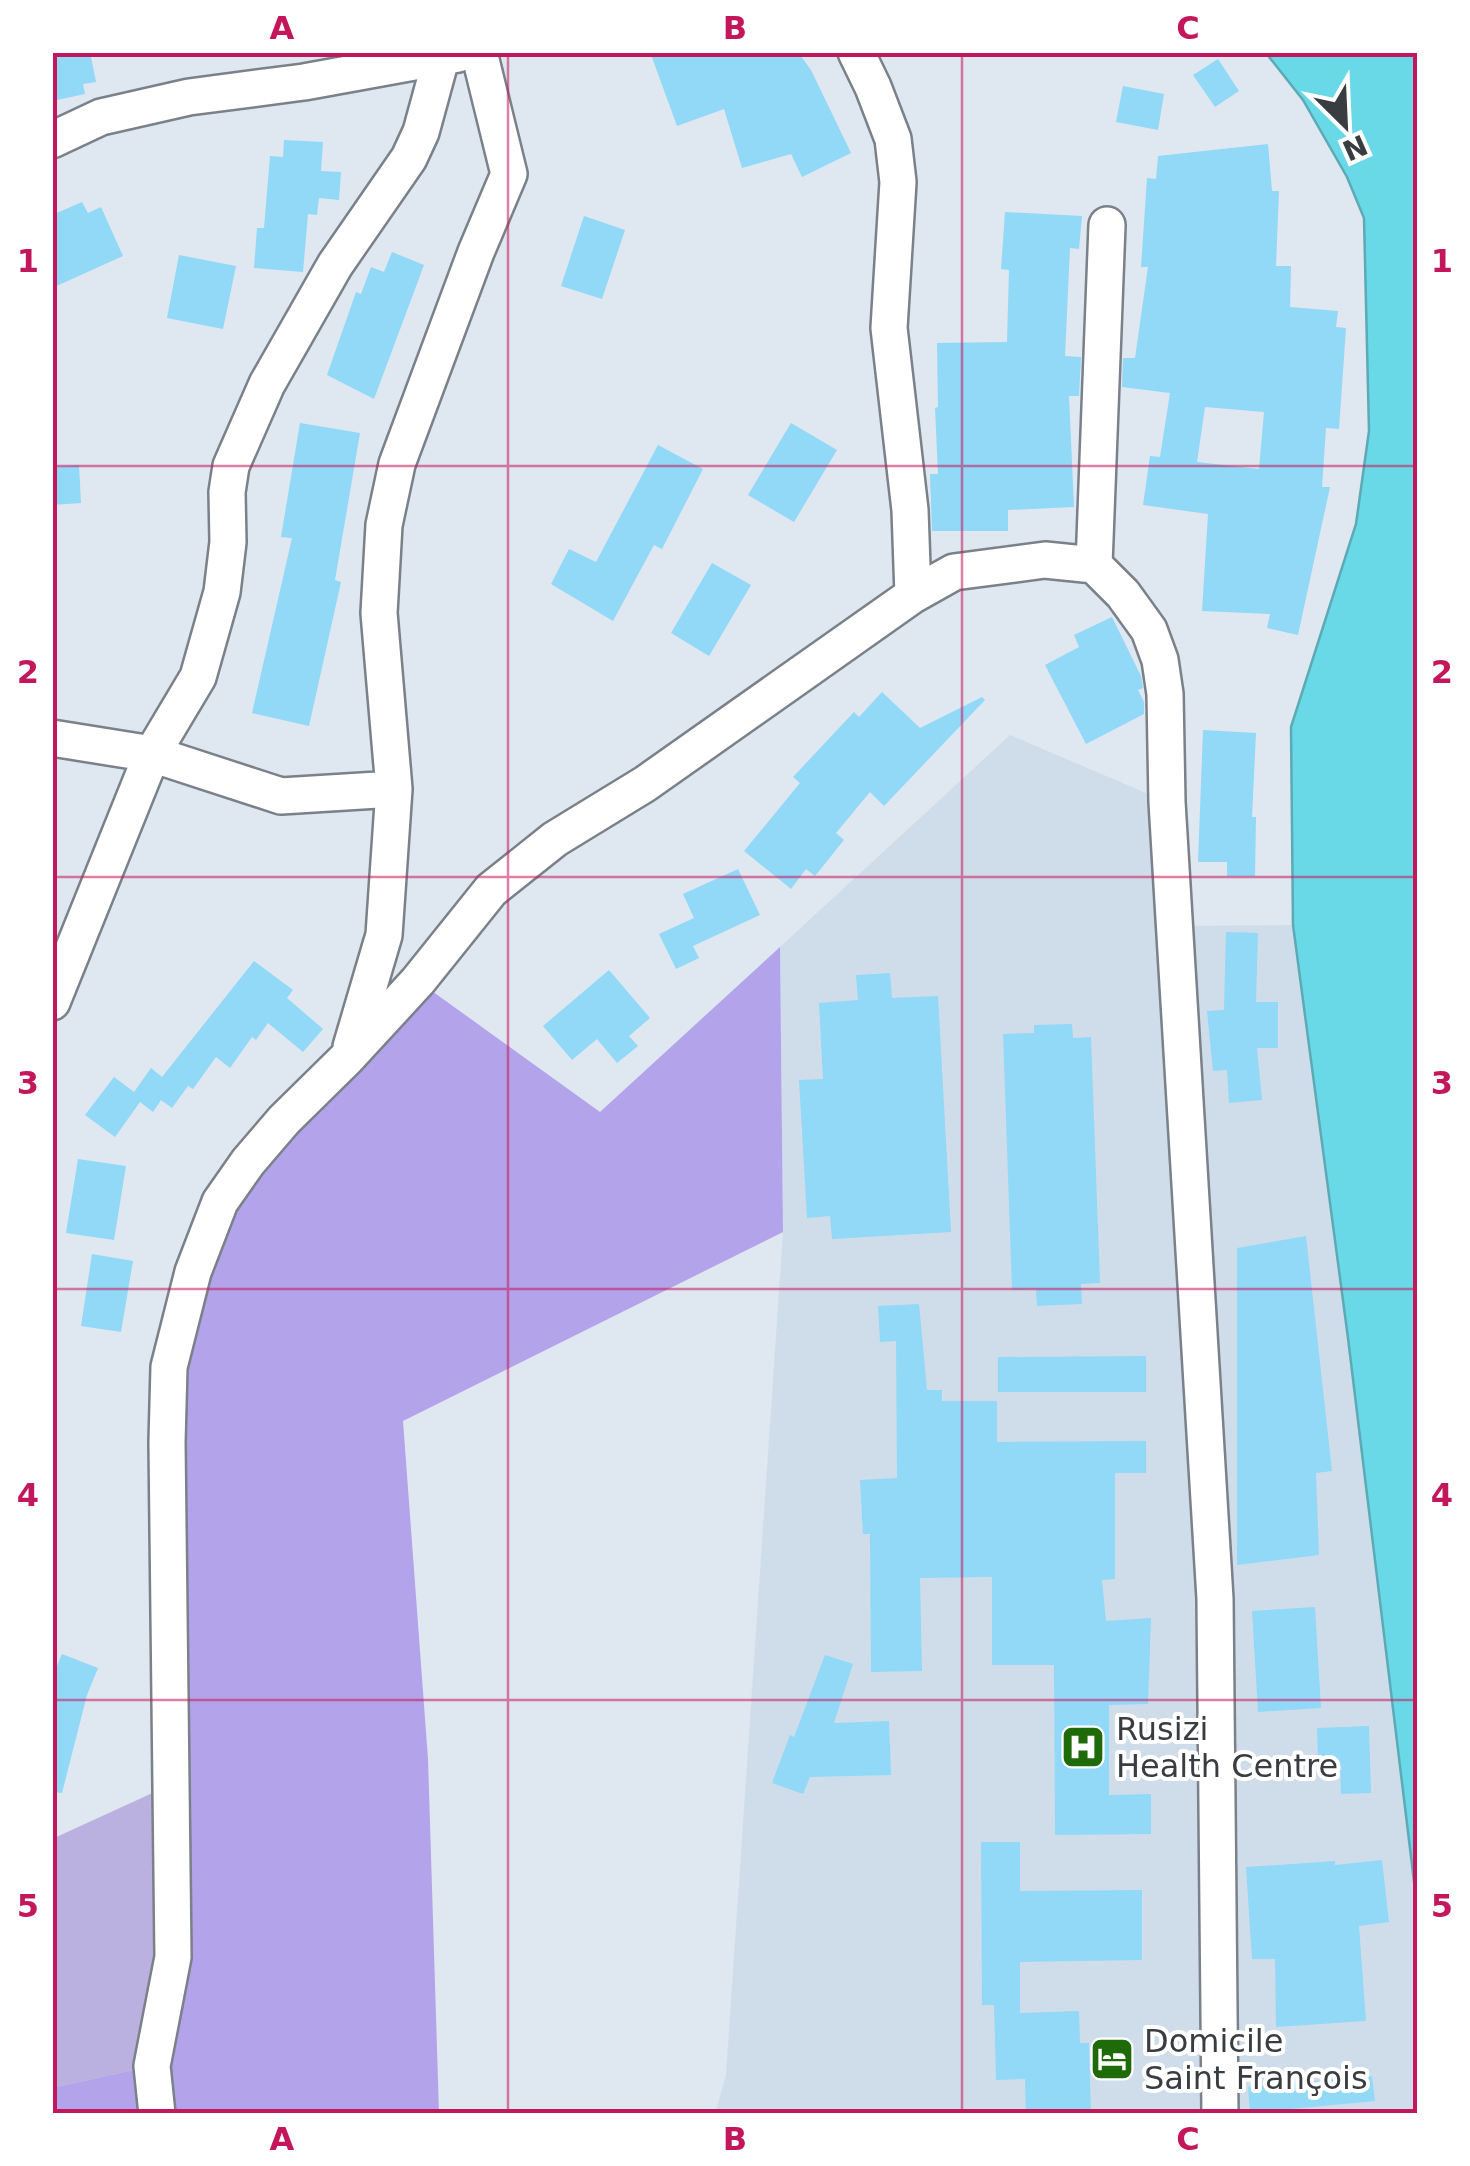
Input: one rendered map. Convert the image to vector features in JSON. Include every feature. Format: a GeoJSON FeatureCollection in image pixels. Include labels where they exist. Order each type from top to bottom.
{"type":"FeatureCollection","features":[{"type":"Feature","properties":{"kind":"street"},"geometry":{"type":"LineString","coordinates":[[856,52],[893,139],[898,182],[890,328],[910,510],[914,595]]}},
{"type":"Feature","properties":{"kind":"street"},"geometry":{"type":"LineString","coordinates":[[52,140],[100,117],[189,96],[480,53],[509,174],[397,464],[384,525],[379,613],[394,789],[384,935],[348,1057]]}},
{"type":"Feature","properties":{"kind":"street"},"geometry":{"type":"LineString","coordinates":[[52,1002],[152,754],[198,677],[222,592],[231,466],[268,384],[334,266],[409,158],[442,56]]}},
{"type":"Feature","properties":{"kind":"street"},"geometry":{"type":"LineString","coordinates":[[1094,566],[1107,225]]}},
{"type":"Feature","properties":{"kind":"street"},"geometry":{"type":"LineString","coordinates":[[157,2114],[152,2066],[173,1957],[169,1367],[193,1272],[220,1202],[284,1120],[418,981],[491,890],[555,839],[645,784],[914,595],[954,572],[1045,560],[1094,566],[1123,594],[1149,630],[1160,660],[1165,694],[1167,802],[1215,1599],[1220,2114]]}},
{"type":"Feature","properties":{"kind":"street"},"geometry":{"type":"LineString","coordinates":[[52,738],[152,754],[281,796],[394,789]]}},
{"type":"Feature","properties":{"kind":"shaded area"},"geometry":{"type":"Polygon","coordinates":[[[1010,735],[1167,802],[1174,926],[1293,925],[1417,1906],[1417,2113],[715,2114],[726,2075],[783,1232],[780,947],[1010,735]]]}},
{"type":"Feature","properties":{"kind":"shaded area"},"geometry":{"type":"Polygon","coordinates":[[[780,947],[783,1232],[403,1421],[428,1759],[439,2113],[53,2113],[52,2088],[152,2066],[173,1957],[167,1442],[220,1202],[418,981],[600,1112],[780,947]]]}},
{"type":"Feature","properties":{"kind":"shaded area"},"geometry":{"type":"Polygon","coordinates":[[[170,1785],[152,2066],[53,2088],[52,1839],[170,1785]]]}},
{"type":"Feature","properties":{"kind":"water"},"geometry":{"type":"Polygon","coordinates":[[[1266,53],[1417,53],[1417,1906],[1293,925],[1291,727],[1356,524],[1369,431],[1364,218],[1347,177],[1303,100],[1266,53]]]}},
{"type":"Feature","properties":{"kind":"building"},"geometry":{"type":"Polygon","coordinates":[[[52,52],[90,52],[96,82],[83,84],[85,94],[52,101],[52,52]]]}},
{"type":"Feature","properties":{"kind":"building"},"geometry":{"type":"Polygon","coordinates":[[[650,52],[798,52],[811,70],[851,153],[802,177],[791,154],[742,168],[724,109],[677,126],[650,52]]]}},
{"type":"Feature","properties":{"kind":"building"},"geometry":{"type":"Polygon","coordinates":[[[1218,59],[1239,91],[1215,107],[1193,75],[1218,59]]]}},
{"type":"Feature","properties":{"kind":"building"},"geometry":{"type":"Polygon","coordinates":[[[1123,86],[1164,94],[1158,130],[1116,122],[1123,86]]]}},
{"type":"Feature","properties":{"kind":"building"},"geometry":{"type":"Polygon","coordinates":[[[284,140],[323,142],[321,171],[341,172],[339,200],[319,198],[317,215],[308,214],[303,272],[254,268],[257,228],[264,228],[270,156],[283,157],[284,140]]]}},
{"type":"Feature","properties":{"kind":"building"},"geometry":{"type":"Polygon","coordinates":[[[1268,144],[1272,191],[1279,191],[1276,266],[1291,266],[1290,307],[1338,311],[1336,327],[1346,328],[1339,429],[1326,428],[1322,487],[1330,487],[1298,635],[1267,628],[1270,614],[1202,611],[1208,514],[1143,505],[1150,456],[1160,457],[1170,393],[1122,387],[1123,358],[1135,358],[1148,267],[1141,267],[1147,178],[1156,179],[1158,156],[1268,144]],[[1205,407],[1197,462],[1259,469],[1264,412],[1205,407]]]}},
{"type":"Feature","properties":{"kind":"building"},"geometry":{"type":"Polygon","coordinates":[[[82,202],[88,213],[101,207],[123,256],[52,288],[52,215],[82,202]]]}},
{"type":"Feature","properties":{"kind":"building"},"geometry":{"type":"Polygon","coordinates":[[[1005,212],[1082,216],[1079,249],[1070,248],[1065,356],[1081,357],[1079,396],[1069,396],[1074,507],[1008,510],[1008,531],[932,531],[930,474],[938,474],[937,343],[1007,342],[1009,270],[1001,269],[1005,212]]]}},
{"type":"Feature","properties":{"kind":"building"},"geometry":{"type":"Polygon","coordinates":[[[584,216],[625,230],[602,299],[561,286],[584,216]]]}},
{"type":"Feature","properties":{"kind":"building"},"geometry":{"type":"Polygon","coordinates":[[[392,252],[424,265],[374,399],[327,375],[356,292],[361,294],[371,267],[384,272],[392,252]]]}},
{"type":"Feature","properties":{"kind":"building"},"geometry":{"type":"Polygon","coordinates":[[[179,255],[236,266],[223,329],[167,318],[179,255]]]}},
{"type":"Feature","properties":{"kind":"building"},"geometry":{"type":"Polygon","coordinates":[[[300,423],[360,433],[335,580],[341,582],[309,726],[252,713],[292,538],[281,537],[300,423]]]}},
{"type":"Feature","properties":{"kind":"building"},"geometry":{"type":"Polygon","coordinates":[[[791,423],[837,450],[794,522],[748,495],[791,423]]]}},
{"type":"Feature","properties":{"kind":"building"},"geometry":{"type":"Polygon","coordinates":[[[658,445],[703,469],[662,549],[654,545],[613,621],[551,584],[569,549],[596,562],[658,445]]]}},
{"type":"Feature","properties":{"kind":"building"},"geometry":{"type":"Polygon","coordinates":[[[79,465],[81,503],[52,505],[52,467],[79,465]]]}},
{"type":"Feature","properties":{"kind":"building"},"geometry":{"type":"Polygon","coordinates":[[[712,563],[751,585],[709,656],[671,633],[712,563]]]}},
{"type":"Feature","properties":{"kind":"building"},"geometry":{"type":"Polygon","coordinates":[[[1112,617],[1141,676],[1143,688],[1138,690],[1144,714],[1086,744],[1045,665],[1079,647],[1074,635],[1112,617]]]}},
{"type":"Feature","properties":{"kind":"building"},"geometry":{"type":"Polygon","coordinates":[[[882,692],[920,728],[982,697],[985,700],[884,806],[870,792],[836,833],[844,840],[815,876],[806,869],[791,889],[744,851],[800,783],[793,777],[854,712],[859,717],[882,692]]]}},
{"type":"Feature","properties":{"kind":"building"},"geometry":{"type":"Polygon","coordinates":[[[1203,730],[1256,733],[1252,817],[1256,817],[1255,876],[1227,876],[1227,862],[1198,862],[1203,730]]]}},
{"type":"Feature","properties":{"kind":"building"},"geometry":{"type":"Polygon","coordinates":[[[738,869],[760,915],[693,946],[699,958],[676,969],[659,934],[694,918],[683,894],[738,869]]]}},
{"type":"Feature","properties":{"kind":"building"},"geometry":{"type":"Polygon","coordinates":[[[1226,932],[1258,933],[1256,1002],[1278,1002],[1278,1048],[1257,1048],[1262,1100],[1229,1103],[1227,1070],[1213,1071],[1207,1011],[1224,1010],[1226,932]]]}},
{"type":"Feature","properties":{"kind":"building"},"geometry":{"type":"Polygon","coordinates":[[[254,961],[293,990],[287,998],[323,1029],[303,1052],[268,1023],[256,1040],[252,1037],[230,1068],[216,1057],[193,1089],[188,1086],[172,1108],[161,1100],[153,1112],[140,1102],[115,1137],[85,1115],[114,1077],[134,1092],[151,1068],[162,1077],[254,961]]]}},
{"type":"Feature","properties":{"kind":"building"},"geometry":{"type":"Polygon","coordinates":[[[609,970],[650,1018],[629,1036],[638,1046],[617,1063],[597,1039],[572,1060],[543,1026],[609,970]]]}},
{"type":"Feature","properties":{"kind":"building"},"geometry":{"type":"Polygon","coordinates":[[[890,973],[892,998],[938,996],[951,1232],[832,1239],[830,1216],[807,1218],[799,1080],[823,1079],[819,1003],[858,1000],[856,975],[890,973]]]}},
{"type":"Feature","properties":{"kind":"building"},"geometry":{"type":"Polygon","coordinates":[[[1072,1024],[1073,1038],[1091,1037],[1100,1283],[1081,1284],[1082,1304],[1037,1306],[1036,1289],[1012,1290],[1003,1034],[1034,1033],[1034,1025],[1072,1024]]]}},
{"type":"Feature","properties":{"kind":"building"},"geometry":{"type":"Polygon","coordinates":[[[78,1159],[126,1166],[114,1240],[66,1233],[78,1159]]]}},
{"type":"Feature","properties":{"kind":"building"},"geometry":{"type":"Polygon","coordinates":[[[1306,1236],[1332,1471],[1316,1473],[1319,1555],[1237,1565],[1237,1248],[1306,1236]]]}},
{"type":"Feature","properties":{"kind":"building"},"geometry":{"type":"Polygon","coordinates":[[[92,1254],[133,1261],[121,1332],[81,1326],[92,1254]]]}},
{"type":"Feature","properties":{"kind":"building"},"geometry":{"type":"Polygon","coordinates":[[[919,1304],[927,1390],[942,1390],[942,1401],[997,1401],[997,1442],[1146,1441],[1146,1473],[1115,1473],[1115,1579],[1102,1580],[1106,1621],[1151,1618],[1148,1704],[1109,1705],[1109,1795],[1151,1794],[1151,1834],[1055,1835],[1054,1665],[992,1665],[992,1577],[920,1578],[922,1671],[871,1672],[870,1534],[863,1534],[860,1480],[897,1478],[896,1341],[880,1342],[878,1306],[919,1304]]]}},
{"type":"Feature","properties":{"kind":"building"},"geometry":{"type":"Polygon","coordinates":[[[1146,1356],[1146,1392],[998,1392],[998,1357],[1146,1356]]]}},
{"type":"Feature","properties":{"kind":"building"},"geometry":{"type":"Polygon","coordinates":[[[1315,1607],[1321,1708],[1258,1712],[1252,1611],[1315,1607]]]}},
{"type":"Feature","properties":{"kind":"building"},"geometry":{"type":"Polygon","coordinates":[[[62,1654],[98,1668],[87,1695],[62,1793],[52,1792],[52,1678],[62,1654]]]}},
{"type":"Feature","properties":{"kind":"building"},"geometry":{"type":"Polygon","coordinates":[[[825,1655],[853,1664],[834,1723],[889,1721],[891,1775],[810,1777],[803,1794],[772,1783],[825,1655]]]}},
{"type":"Feature","properties":{"kind":"building"},"geometry":{"type":"Polygon","coordinates":[[[1369,1726],[1371,1793],[1341,1794],[1340,1763],[1318,1764],[1317,1728],[1369,1726]]]}},
{"type":"Feature","properties":{"kind":"building"},"geometry":{"type":"Polygon","coordinates":[[[981,1842],[1020,1842],[1020,1891],[1142,1890],[1142,1960],[1020,1962],[1020,2013],[1079,2011],[1080,2043],[1089,2043],[1091,2114],[1026,2114],[1025,2079],[996,2080],[994,2005],[982,2005],[981,1842]]]}},
{"type":"Feature","properties":{"kind":"building"},"geometry":{"type":"Polygon","coordinates":[[[1382,1860],[1389,1922],[1359,1926],[1366,2021],[1276,2027],[1275,1959],[1252,1959],[1246,1867],[1382,1860]]]}},
{"type":"Feature","properties":{"kind":"building"},"geometry":{"type":"Polygon","coordinates":[[[1372,2076],[1375,2101],[1250,2113],[1248,2087],[1372,2076]]]}},
{"type":"Feature","properties":{"kind":"place","name":"Rusizi Health Centre"},"geometry":{"type":"Point","coordinates":[1083,1747]}},
{"type":"Feature","properties":{"kind":"place","name":"Domicile Saint François"},"geometry":{"type":"Point","coordinates":[1112,2059]}}]}
